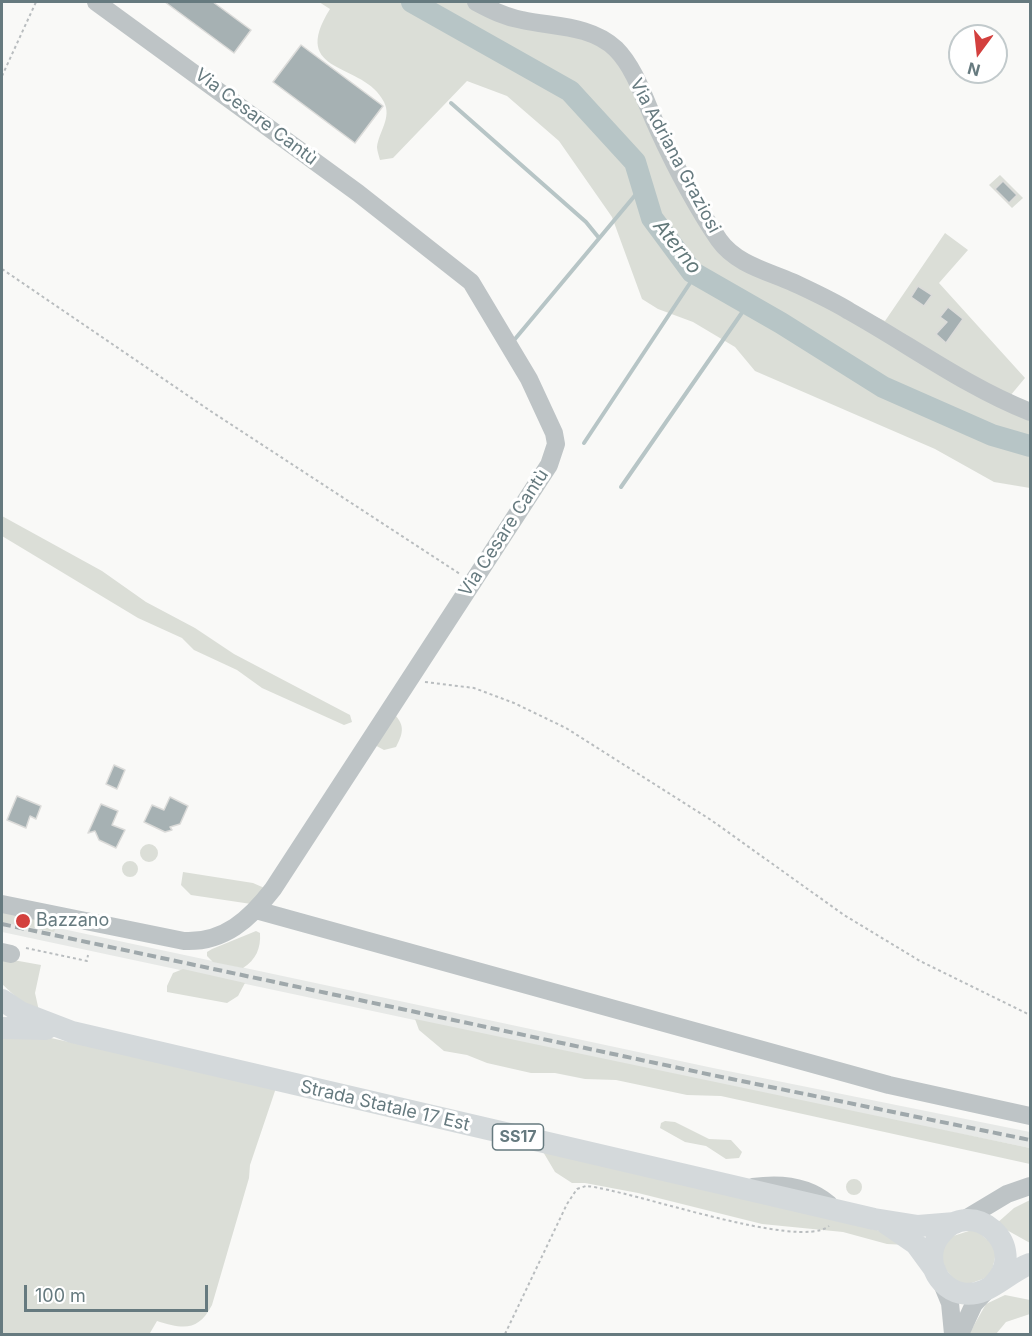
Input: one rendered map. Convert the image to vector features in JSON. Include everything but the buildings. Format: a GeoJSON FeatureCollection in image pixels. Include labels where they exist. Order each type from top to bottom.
{"type":"FeatureCollection","features":[{"type":"Feature","properties":{"kind":"main road","name":"Strada Statale 17 Est"},"geometry":{"type":"LineString","coordinates":[[2,1000],[20,1012],[72,1032],[837,1211],[918,1226],[958,1222]]}},
{"type":"Feature","properties":{"kind":"main road","name":"Strada Statale 17 Est"},"geometry":{"type":"LineString","coordinates":[[2,1028],[72,1032]]}},
{"type":"Feature","properties":{"kind":"main road","name":"Strada Statale 17 Est"},"geometry":{"type":"LineString","coordinates":[[874,1219],[910,1239],[938,1275]]}},
{"type":"Feature","properties":{"kind":"main road","name":"SS17"},"geometry":{"type":"LineString","coordinates":[[958,1222],[980,1222],[1030,1250]]}},
{"type":"Feature","properties":{"kind":"main road"},"geometry":{"type":"LineString","coordinates":[[938,1275],[932,1258],[937,1239],[945,1230],[958,1222]]}},
{"type":"Feature","properties":{"kind":"main road"},"geometry":{"type":"LineString","coordinates":[[991,1287],[1004,1270],[1006,1257],[1002,1239],[992,1228]]}},
{"type":"Feature","properties":{"kind":"main road","name":"SS17"},"geometry":{"type":"LineString","coordinates":[[938,1275],[951,1289],[963,1294],[976,1293],[991,1287],[1030,1264]]}},
{"type":"Feature","properties":{"kind":"street","name":"Via Cesare Cantù"},"geometry":{"type":"LineString","coordinates":[[2,904],[163,938],[193,941],[228,932],[256,910],[273,889],[549,465],[556,444],[554,433],[529,378],[471,282],[358,193],[96,2]]}},
{"type":"Feature","properties":{"kind":"street","name":"Via Adriana Graziosi"},"geometry":{"type":"LineString","coordinates":[[476,2],[496,13],[521,20],[577,29],[598,36],[616,49],[629,67],[662,139],[720,241],[730,253],[745,263],[793,282],[849,311],[933,363],[1004,402],[1030,412]]}},
{"type":"Feature","properties":{"kind":"street"},"geometry":{"type":"LineString","coordinates":[[256,910],[889,1085],[1030,1116]]}},
{"type":"Feature","properties":{"kind":"street"},"geometry":{"type":"LineString","coordinates":[[958,1222],[1002,1197],[1030,1186]]}},
{"type":"Feature","properties":{"kind":"street"},"geometry":{"type":"LineString","coordinates":[[992,1228],[988,1222],[989,1214],[1002,1197]]}},
{"type":"Feature","properties":{"kind":"street"},"geometry":{"type":"LineString","coordinates":[[938,1275],[950,1303],[953,1335]]}},
{"type":"Feature","properties":{"kind":"street"},"geometry":{"type":"LineString","coordinates":[[960,1335],[974,1304],[991,1287]]}},
{"type":"Feature","properties":{"kind":"path"},"geometry":{"type":"LineString","coordinates":[[2,76],[36,2]]}},
{"type":"Feature","properties":{"kind":"path"},"geometry":{"type":"LineString","coordinates":[[2,269],[183,392],[472,582]]}},
{"type":"Feature","properties":{"kind":"path"},"geometry":{"type":"LineString","coordinates":[[410,678],[428,683],[474,688],[514,703],[566,729],[711,820],[854,921],[920,961],[1030,1015]]}},
{"type":"Feature","properties":{"kind":"path"},"geometry":{"type":"LineString","coordinates":[[11,951],[87,961],[88,955]]}},
{"type":"Feature","properties":{"kind":"path"},"geometry":{"type":"LineString","coordinates":[[505,1335],[567,1204],[577,1189],[586,1186],[596,1187],[725,1219],[782,1230],[818,1232],[827,1229],[837,1211]]}},
{"type":"Feature","properties":{"kind":"shaded area"},"geometry":{"type":"Polygon","coordinates":[[[319,2],[488,2],[598,29],[716,226],[738,251],[885,321],[945,233],[968,250],[939,283],[1025,378],[1010,396],[1030,404],[1030,488],[994,482],[935,449],[755,371],[735,347],[693,322],[658,309],[642,299],[612,217],[559,141],[507,96],[467,81],[393,158],[380,160],[377,147],[387,114],[384,102],[374,89],[323,57],[318,46],[319,31],[330,9],[319,2]]]}},
{"type":"Feature","properties":{"kind":"shaded area"},"geometry":{"type":"Polygon","coordinates":[[[1000,175],[1023,198],[1012,208],[989,185],[1000,175]]]}},
{"type":"Feature","properties":{"kind":"shaded area"},"geometry":{"type":"Polygon","coordinates":[[[2,516],[102,571],[146,602],[195,628],[234,654],[350,715],[352,722],[344,725],[262,688],[237,670],[194,650],[182,638],[138,618],[2,536],[2,516]]]}},
{"type":"Feature","properties":{"kind":"shaded area"},"geometry":{"type":"Polygon","coordinates":[[[392,712],[401,724],[401,737],[396,747],[384,750],[371,743],[392,712]]]}},
{"type":"Feature","properties":{"kind":"shaded area"},"geometry":{"type":"Polygon","coordinates":[[[145,844],[153,844],[158,849],[156,860],[145,862],[140,857],[140,849],[145,844]]]}},
{"type":"Feature","properties":{"kind":"shaded area"},"geometry":{"type":"Polygon","coordinates":[[[130,861],[136,863],[138,869],[136,875],[130,877],[124,875],[122,869],[124,863],[130,861]]]}},
{"type":"Feature","properties":{"kind":"shaded area"},"geometry":{"type":"Polygon","coordinates":[[[183,872],[253,883],[269,890],[258,905],[191,895],[181,885],[183,872]]]}},
{"type":"Feature","properties":{"kind":"shaded area"},"geometry":{"type":"Polygon","coordinates":[[[2,908],[59,920],[54,932],[2,922],[2,908]]]}},
{"type":"Feature","properties":{"kind":"shaded area"},"geometry":{"type":"Polygon","coordinates":[[[2,916],[713,1068],[1030,1132],[1030,1148],[710,1083],[2,932],[2,916]]]}},
{"type":"Feature","properties":{"kind":"shaded area"},"geometry":{"type":"Polygon","coordinates":[[[256,931],[260,933],[260,944],[254,957],[243,968],[213,962],[207,956],[207,952],[212,949],[256,931]]]}},
{"type":"Feature","properties":{"kind":"shaded area"},"geometry":{"type":"Polygon","coordinates":[[[2,958],[41,965],[35,993],[39,1011],[31,1011],[2,984],[2,958]]]}},
{"type":"Feature","properties":{"kind":"shaded area"},"geometry":{"type":"Polygon","coordinates":[[[183,969],[245,983],[238,996],[227,1003],[167,992],[167,986],[173,973],[183,969]]]}},
{"type":"Feature","properties":{"kind":"shaded area"},"geometry":{"type":"Polygon","coordinates":[[[415,1019],[1030,1148],[1030,1164],[721,1096],[687,1095],[616,1080],[585,1079],[555,1073],[531,1073],[487,1063],[467,1055],[444,1051],[419,1030],[415,1019]]]}},
{"type":"Feature","properties":{"kind":"shaded area"},"geometry":{"type":"Polygon","coordinates":[[[42,1036],[276,1088],[250,1165],[249,1178],[212,1305],[207,1314],[195,1324],[182,1327],[157,1321],[150,1333],[136,1334],[2,1334],[2,1039],[42,1036]]]}},
{"type":"Feature","properties":{"kind":"shaded area"},"geometry":{"type":"Polygon","coordinates":[[[675,1122],[709,1139],[731,1140],[742,1152],[739,1158],[726,1159],[706,1146],[685,1142],[660,1128],[661,1123],[675,1122]]]}},
{"type":"Feature","properties":{"kind":"shaded area"},"geometry":{"type":"Polygon","coordinates":[[[542,1150],[885,1232],[907,1245],[887,1244],[843,1232],[762,1224],[638,1193],[585,1183],[572,1183],[555,1172],[542,1150]]]}},
{"type":"Feature","properties":{"kind":"shaded area"},"geometry":{"type":"Polygon","coordinates":[[[851,1179],[857,1179],[862,1187],[860,1193],[851,1195],[846,1190],[846,1184],[851,1179]]]}},
{"type":"Feature","properties":{"kind":"shaded area"},"geometry":{"type":"Polygon","coordinates":[[[1030,1200],[1030,1243],[996,1224],[1014,1208],[1030,1200]]]}},
{"type":"Feature","properties":{"kind":"shaded area"},"geometry":{"type":"Polygon","coordinates":[[[975,1229],[997,1248],[991,1276],[972,1283],[961,1284],[940,1262],[947,1238],[975,1229]]]}},
{"type":"Feature","properties":{"kind":"shaded area"},"geometry":{"type":"Polygon","coordinates":[[[1005,1295],[1030,1300],[1030,1314],[1006,1322],[996,1334],[969,1334],[986,1304],[1005,1295]]]}},
{"type":"Feature","properties":{"kind":"waterway","name":"Aterno"},"geometry":{"type":"LineString","coordinates":[[412,2],[570,91],[635,162],[652,218],[692,272],[781,323],[883,387],[992,435],[1030,446]]}},
{"type":"Feature","properties":{"kind":"waterway"},"geometry":{"type":"LineString","coordinates":[[451,103],[586,222],[599,238]]}},
{"type":"Feature","properties":{"kind":"waterway"},"geometry":{"type":"LineString","coordinates":[[515,339],[642,187]]}},
{"type":"Feature","properties":{"kind":"waterway"},"geometry":{"type":"LineString","coordinates":[[584,443],[696,274]]}},
{"type":"Feature","properties":{"kind":"waterway"},"geometry":{"type":"LineString","coordinates":[[621,487],[748,304]]}},
{"type":"Feature","properties":{"kind":"railway"},"geometry":{"type":"LineString","coordinates":[[2,924],[1030,1140]]}},
{"type":"Feature","properties":{"kind":"place","name":"Bazzano"},"geometry":{"type":"Point","coordinates":[23,921]}}]}
